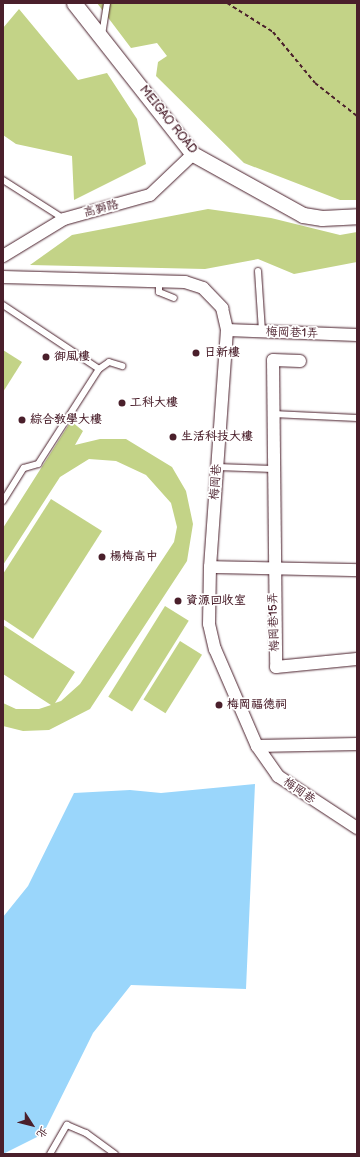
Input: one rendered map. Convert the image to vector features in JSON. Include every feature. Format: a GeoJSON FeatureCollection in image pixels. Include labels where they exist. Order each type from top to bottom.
{"type":"FeatureCollection","features":[{"type":"Feature","properties":{"kind":"street","name":"MEIGAO ROAD"},"geometry":{"type":"LineString","coordinates":[[74,3],[193,154],[303,215],[322,218],[357,216]]}},
{"type":"Feature","properties":{"kind":"street","name":"高獅路"},"geometry":{"type":"LineString","coordinates":[[3,256],[64,219],[150,195],[193,154]]}},
{"type":"Feature","properties":{"kind":"street","name":"梅岡巷"},"geometry":{"type":"LineString","coordinates":[[3,278],[185,282],[203,288],[222,308],[227,330],[210,567],[209,624],[215,649],[257,746],[278,776],[357,828]]}},
{"type":"Feature","properties":{"kind":"street","name":"梅岡巷1弄"},"geometry":{"type":"LineString","coordinates":[[227,330],[357,335]]}},
{"type":"Feature","properties":{"kind":"street","name":"梅岡巷15弄"},"geometry":{"type":"LineString","coordinates":[[300,361],[273,360],[273,568],[276,667],[357,659]]}},
{"type":"Feature","properties":{"kind":"street"},"geometry":{"type":"LineString","coordinates":[[210,567],[357,570]]}},
{"type":"Feature","properties":{"kind":"street"},"geometry":{"type":"LineString","coordinates":[[257,746],[357,744]]}},
{"type":"Feature","properties":{"kind":"lane"},"geometry":{"type":"LineString","coordinates":[[101,37],[107,3]]}},
{"type":"Feature","properties":{"kind":"lane"},"geometry":{"type":"LineString","coordinates":[[3,180],[64,219]]}},
{"type":"Feature","properties":{"kind":"lane"},"geometry":{"type":"LineString","coordinates":[[258,271],[262,332]]}},
{"type":"Feature","properties":{"kind":"lane"},"geometry":{"type":"LineString","coordinates":[[159,281],[159,292],[174,298]]}},
{"type":"Feature","properties":{"kind":"lane"},"geometry":{"type":"LineString","coordinates":[[3,305],[99,369]]}},
{"type":"Feature","properties":{"kind":"lane"},"geometry":{"type":"LineString","coordinates":[[3,501],[24,468],[38,464],[99,369],[109,362],[122,366]]}},
{"type":"Feature","properties":{"kind":"lane"},"geometry":{"type":"LineString","coordinates":[[273,414],[357,418]]}},
{"type":"Feature","properties":{"kind":"lane"},"geometry":{"type":"LineString","coordinates":[[217,467],[273,469]]}},
{"type":"Feature","properties":{"kind":"lane"},"geometry":{"type":"LineString","coordinates":[[50,1154],[67,1124],[86,1133],[115,1154]]}},
{"type":"Feature","properties":{"kind":"path"},"geometry":{"type":"LineString","coordinates":[[227,3],[273,32],[316,83],[357,116]]}},
{"type":"Feature","properties":{"kind":"green space"},"geometry":{"type":"Polygon","coordinates":[[[97,3],[357,3],[357,200],[340,200],[244,163],[156,76],[158,62],[167,56],[157,43],[131,48],[97,3]]]}},
{"type":"Feature","properties":{"kind":"green space"},"geometry":{"type":"Polygon","coordinates":[[[19,9],[78,80],[107,73],[137,119],[146,164],[74,200],[72,156],[16,144],[3,135],[3,28],[19,9]]]}},
{"type":"Feature","properties":{"kind":"green space"},"geometry":{"type":"Polygon","coordinates":[[[208,209],[271,218],[340,235],[357,232],[357,262],[294,274],[258,259],[205,269],[30,265],[72,235],[208,209]]]}},
{"type":"Feature","properties":{"kind":"green space"},"geometry":{"type":"Polygon","coordinates":[[[3,350],[22,362],[3,392],[3,350]]]}},
{"type":"Feature","properties":{"kind":"green space"},"geometry":{"type":"Polygon","coordinates":[[[71,421],[83,431],[75,445],[100,439],[126,439],[172,467],[186,491],[193,524],[187,561],[90,709],[49,730],[23,731],[3,726],[3,703],[16,709],[39,709],[51,705],[3,674],[3,625],[75,672],[55,703],[61,701],[80,684],[174,542],[177,527],[171,503],[146,475],[116,461],[89,459],[60,477],[3,565],[3,528],[71,421]]]}},
{"type":"Feature","properties":{"kind":"green space"},"geometry":{"type":"Polygon","coordinates":[[[51,499],[102,531],[33,639],[3,619],[3,574],[51,499]]]}},
{"type":"Feature","properties":{"kind":"green space"},"geometry":{"type":"Polygon","coordinates":[[[165,606],[189,621],[132,712],[108,697],[165,606]]]}},
{"type":"Feature","properties":{"kind":"green space"},"geometry":{"type":"Polygon","coordinates":[[[180,641],[202,655],[165,713],[143,700],[180,641]]]}},
{"type":"Feature","properties":{"kind":"water"},"geometry":{"type":"Polygon","coordinates":[[[255,784],[246,989],[131,985],[93,1033],[43,1134],[3,1154],[3,917],[28,886],[74,793],[130,790],[161,793],[255,784]]]}},
{"type":"Feature","properties":{"kind":"place","name":"日新樓"},"geometry":{"type":"Point","coordinates":[196,353]}},
{"type":"Feature","properties":{"kind":"place","name":"御風樓"},"geometry":{"type":"Point","coordinates":[46,357]}},
{"type":"Feature","properties":{"kind":"place","name":"工科大樓"},"geometry":{"type":"Point","coordinates":[122,403]}},
{"type":"Feature","properties":{"kind":"place","name":"綜合教學大樓"},"geometry":{"type":"Point","coordinates":[22,420]}},
{"type":"Feature","properties":{"kind":"place","name":"生活科技大樓"},"geometry":{"type":"Point","coordinates":[173,437]}},
{"type":"Feature","properties":{"kind":"place","name":"楊梅高中"},"geometry":{"type":"Point","coordinates":[102,557]}},
{"type":"Feature","properties":{"kind":"place","name":"資源回收室"},"geometry":{"type":"Point","coordinates":[178,601]}},
{"type":"Feature","properties":{"kind":"place","name":"梅岡福德祠"},"geometry":{"type":"Point","coordinates":[219,705]}}]}
